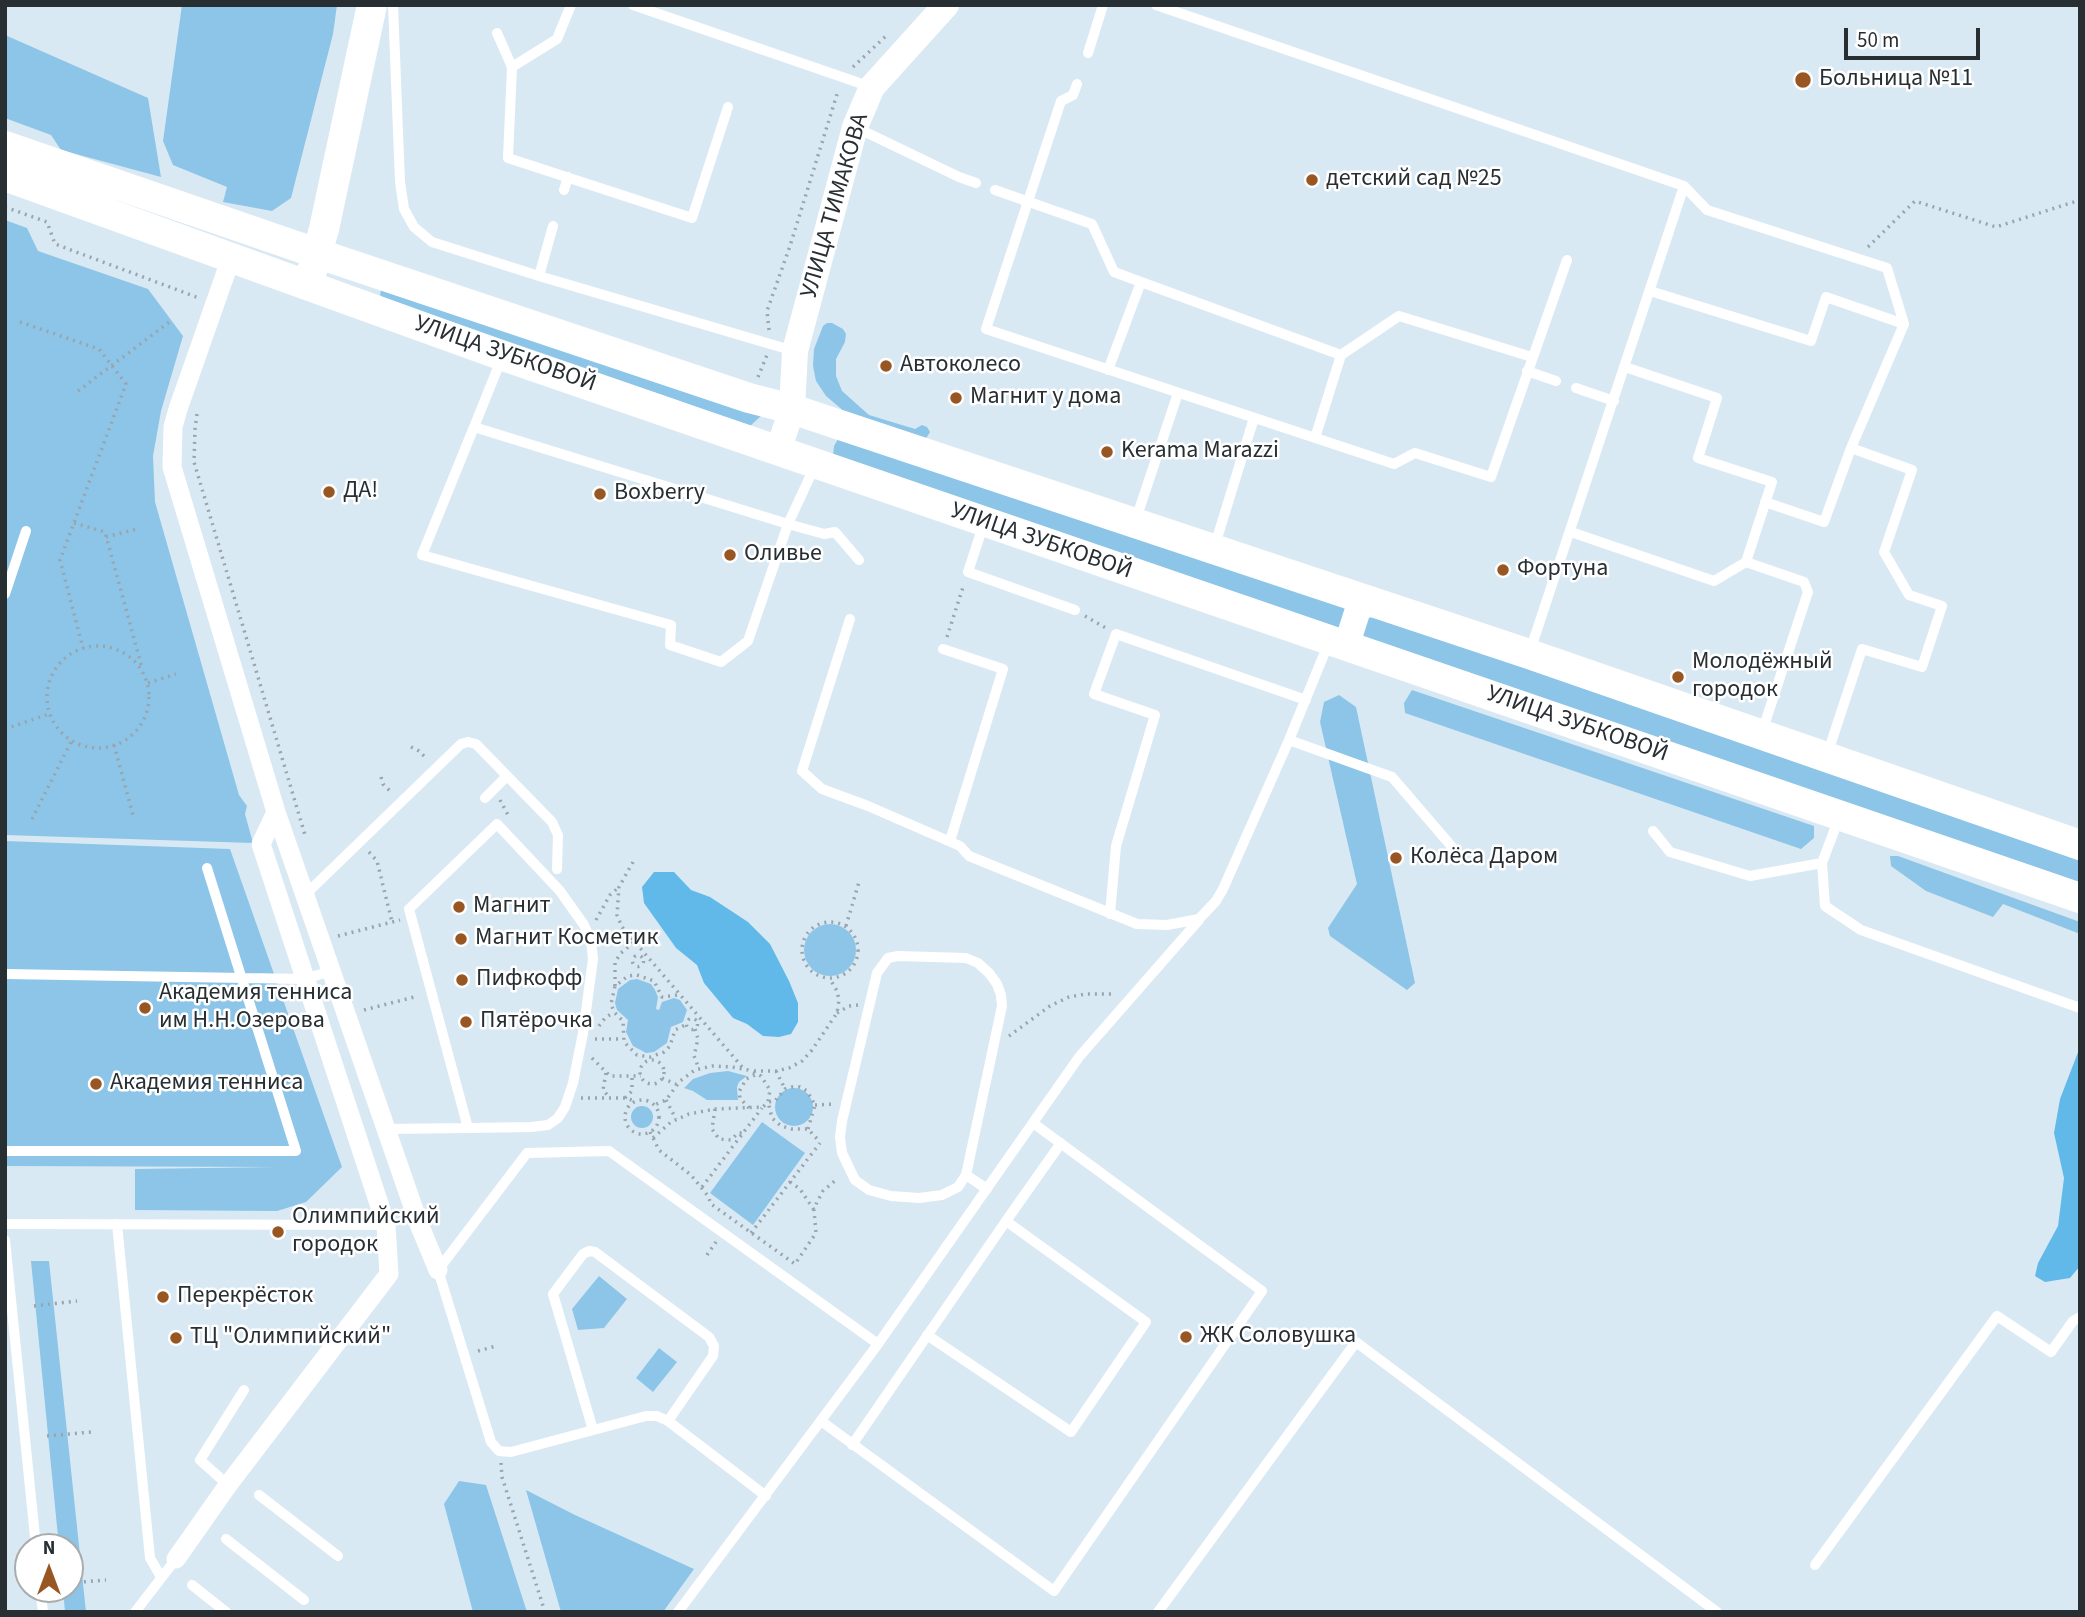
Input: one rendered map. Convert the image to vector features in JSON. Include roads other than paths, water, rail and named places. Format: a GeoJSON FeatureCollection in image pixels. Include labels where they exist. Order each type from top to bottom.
{"type":"FeatureCollection","features":[{"type":"Feature","properties":{"kind":"main road"},"geometry":{"type":"LineString","coordinates":[[310,286],[372,5]]}},
{"type":"Feature","properties":{"kind":"main road","name":"УЛИЦА ЗУБКОВОЙ"},"geometry":{"type":"LineString","coordinates":[[5,146],[749,398],[792,409],[1529,654],[2080,845]]}},
{"type":"Feature","properties":{"kind":"main road","name":"УЛИЦА ЗУБКОВОЙ"},"geometry":{"type":"LineString","coordinates":[[5,176],[503,356],[2080,898]]}},
{"type":"Feature","properties":{"kind":"street","name":"УЛИЦА ТИМАКОВА"},"geometry":{"type":"LineString","coordinates":[[778,451],[792,409],[795,351],[855,127],[872,88],[946,5]]}},
{"type":"Feature","properties":{"kind":"street"},"geometry":{"type":"LineString","coordinates":[[231,258],[177,409],[173,427],[172,467],[275,812],[419,1224],[438,1270]]}},
{"type":"Feature","properties":{"kind":"street"},"geometry":{"type":"LineString","coordinates":[[1337,644],[1361,600]]}},
{"type":"Feature","properties":{"kind":"street"},"geometry":{"type":"LineString","coordinates":[[176,1559],[228,1485],[389,1274],[386,1225],[261,844],[275,812]]}},
{"type":"Feature","properties":{"kind":"street"},"geometry":{"type":"LineString","coordinates":[[386,1225],[419,1224]]}},
{"type":"Feature","properties":{"kind":"lane"},"geometry":{"type":"LineString","coordinates":[[393,5],[400,182],[404,209],[414,227],[432,242],[795,351]]}},
{"type":"Feature","properties":{"kind":"lane"},"geometry":{"type":"LineString","coordinates":[[512,67],[557,39],[571,5]]}},
{"type":"Feature","properties":{"kind":"lane"},"geometry":{"type":"LineString","coordinates":[[633,5],[872,88]]}},
{"type":"Feature","properties":{"kind":"lane"},"geometry":{"type":"LineString","coordinates":[[1088,53],[1103,5]]}},
{"type":"Feature","properties":{"kind":"lane"},"geometry":{"type":"LineString","coordinates":[[1156,5],[1684,187],[1707,210],[1886,268],[1904,324],[1851,448],[1824,522],[1765,502]]}},
{"type":"Feature","properties":{"kind":"lane"},"geometry":{"type":"LineString","coordinates":[[497,33],[512,67],[508,158],[692,218],[728,107]]}},
{"type":"Feature","properties":{"kind":"lane"},"geometry":{"type":"LineString","coordinates":[[1077,84],[1073,95],[1061,101],[986,329],[1394,464],[1416,453],[1491,477],[1567,260]]}},
{"type":"Feature","properties":{"kind":"lane"},"geometry":{"type":"LineString","coordinates":[[855,127],[976,183]]}},
{"type":"Feature","properties":{"kind":"lane"},"geometry":{"type":"LineString","coordinates":[[564,190],[568,177]]}},
{"type":"Feature","properties":{"kind":"lane"},"geometry":{"type":"LineString","coordinates":[[1529,654],[1684,187]]}},
{"type":"Feature","properties":{"kind":"lane"},"geometry":{"type":"LineString","coordinates":[[995,190],[1092,225],[1114,272],[1341,355]]}},
{"type":"Feature","properties":{"kind":"lane"},"geometry":{"type":"LineString","coordinates":[[539,276],[553,226]]}},
{"type":"Feature","properties":{"kind":"lane"},"geometry":{"type":"LineString","coordinates":[[1108,370],[1141,282]]}},
{"type":"Feature","properties":{"kind":"lane"},"geometry":{"type":"LineString","coordinates":[[1650,291],[1811,341],[1826,297],[1904,324]]}},
{"type":"Feature","properties":{"kind":"lane"},"geometry":{"type":"LineString","coordinates":[[1315,438],[1341,355],[1399,316],[1532,357]]}},
{"type":"Feature","properties":{"kind":"lane"},"geometry":{"type":"LineString","coordinates":[[503,356],[422,555],[671,625],[670,645],[721,662],[748,641],[788,524],[815,464]]}},
{"type":"Feature","properties":{"kind":"lane"},"geometry":{"type":"LineString","coordinates":[[1571,532],[1714,581],[1745,562],[1772,482],[1698,458],[1717,398],[1625,367]]}},
{"type":"Feature","properties":{"kind":"lane"},"geometry":{"type":"LineString","coordinates":[[1527,371],[1556,381]]}},
{"type":"Feature","properties":{"kind":"lane"},"geometry":{"type":"LineString","coordinates":[[1576,388],[1614,401]]}},
{"type":"Feature","properties":{"kind":"lane"},"geometry":{"type":"LineString","coordinates":[[1134,524],[1178,393]]}},
{"type":"Feature","properties":{"kind":"lane"},"geometry":{"type":"LineString","coordinates":[[1213,550],[1254,418]]}},
{"type":"Feature","properties":{"kind":"lane"},"geometry":{"type":"LineString","coordinates":[[474,427],[788,524],[824,534],[835,532],[859,560]]}},
{"type":"Feature","properties":{"kind":"lane"},"geometry":{"type":"LineString","coordinates":[[1826,756],[1862,649],[1922,667],[1942,606],[1909,595],[1884,552],[1912,470],[1851,448]]}},
{"type":"Feature","properties":{"kind":"lane"},"geometry":{"type":"LineString","coordinates":[[984,522],[968,572],[1074,610]]}},
{"type":"Feature","properties":{"kind":"lane"},"geometry":{"type":"LineString","coordinates":[[5,594],[26,531]]}},
{"type":"Feature","properties":{"kind":"lane"},"geometry":{"type":"LineString","coordinates":[[1745,562],[1804,582],[1808,592],[1761,734]]}},
{"type":"Feature","properties":{"kind":"lane"},"geometry":{"type":"LineString","coordinates":[[850,619],[802,771],[821,789],[960,845],[969,856],[1137,924],[1167,925],[1199,919]]}},
{"type":"Feature","properties":{"kind":"lane"},"geometry":{"type":"LineString","coordinates":[[1110,914],[1116,846],[1155,715],[1094,694],[1116,634],[1306,700]]}},
{"type":"Feature","properties":{"kind":"lane"},"geometry":{"type":"LineString","coordinates":[[678,1612],[878,1345],[1079,1058],[1223,889],[1306,700],[1337,644]]}},
{"type":"Feature","properties":{"kind":"lane"},"geometry":{"type":"LineString","coordinates":[[943,649],[1003,669],[950,841]]}},
{"type":"Feature","properties":{"kind":"lane"},"geometry":{"type":"LineString","coordinates":[[1289,740],[1392,777],[1459,855]]}},
{"type":"Feature","properties":{"kind":"lane"},"geometry":{"type":"LineString","coordinates":[[306,895],[461,744],[468,742],[476,744],[556,828],[557,869]]}},
{"type":"Feature","properties":{"kind":"lane"},"geometry":{"type":"LineString","coordinates":[[485,797],[507,776]]}},
{"type":"Feature","properties":{"kind":"lane"},"geometry":{"type":"LineString","coordinates":[[1840,815],[1822,863],[1825,906],[1861,930],[2080,1008]]}},
{"type":"Feature","properties":{"kind":"lane"},"geometry":{"type":"LineString","coordinates":[[386,1129],[468,1128],[548,1125],[558,1118],[568,1098],[582,1039],[593,959],[589,935],[560,891],[497,824],[409,909],[468,1128]]}},
{"type":"Feature","properties":{"kind":"lane"},"geometry":{"type":"LineString","coordinates":[[1654,831],[1670,852],[1750,876],[1822,863]]}},
{"type":"Feature","properties":{"kind":"lane"},"geometry":{"type":"LineString","coordinates":[[5,1151],[296,1151],[207,868]]}},
{"type":"Feature","properties":{"kind":"lane"},"geometry":{"type":"LineString","coordinates":[[888,958],[966,958],[978,963],[989,973],[1001,995],[1002,1006],[966,1175],[958,1187],[942,1195],[919,1198],[891,1196],[869,1190],[855,1180],[842,1153],[842,1121],[877,973],[888,958]]}},
{"type":"Feature","properties":{"kind":"lane"},"geometry":{"type":"LineString","coordinates":[[5,974],[306,979],[331,971]]}},
{"type":"Feature","properties":{"kind":"lane"},"geometry":{"type":"LineString","coordinates":[[821,1421],[1054,1591],[1262,1291],[1033,1123]]}},
{"type":"Feature","properties":{"kind":"lane"},"geometry":{"type":"LineString","coordinates":[[852,1445],[1062,1143]]}},
{"type":"Feature","properties":{"kind":"lane"},"geometry":{"type":"LineString","coordinates":[[766,1496],[668,1421],[657,1416],[646,1416],[511,1452],[499,1451],[492,1442],[438,1270],[527,1153],[610,1151],[878,1345]]}},
{"type":"Feature","properties":{"kind":"lane"},"geometry":{"type":"LineString","coordinates":[[966,1175],[987,1189]]}},
{"type":"Feature","properties":{"kind":"lane"},"geometry":{"type":"LineString","coordinates":[[927,1335],[1071,1432],[1146,1322],[1006,1221]]}},
{"type":"Feature","properties":{"kind":"lane"},"geometry":{"type":"LineString","coordinates":[[5,1224],[386,1225]]}},
{"type":"Feature","properties":{"kind":"lane"},"geometry":{"type":"LineString","coordinates":[[117,1224],[150,1558],[161,1577]]}},
{"type":"Feature","properties":{"kind":"lane"},"geometry":{"type":"LineString","coordinates":[[5,1240],[35,1533]]}},
{"type":"Feature","properties":{"kind":"lane"},"geometry":{"type":"LineString","coordinates":[[593,1430],[553,1294],[583,1254],[589,1251],[595,1252],[709,1338],[714,1346],[713,1356],[668,1421]]}},
{"type":"Feature","properties":{"kind":"lane"},"geometry":{"type":"LineString","coordinates":[[1815,1565],[1997,1316],[2051,1352],[2073,1321],[2080,1317]]}},
{"type":"Feature","properties":{"kind":"lane"},"geometry":{"type":"LineString","coordinates":[[1158,1612],[1356,1342],[1717,1612]]}},
{"type":"Feature","properties":{"kind":"lane"},"geometry":{"type":"LineString","coordinates":[[228,1485],[200,1460],[244,1390]]}},
{"type":"Feature","properties":{"kind":"lane"},"geometry":{"type":"LineString","coordinates":[[259,1495],[338,1556]]}},
{"type":"Feature","properties":{"kind":"lane"},"geometry":{"type":"LineString","coordinates":[[226,1539],[304,1600]]}},
{"type":"Feature","properties":{"kind":"lane"},"geometry":{"type":"LineString","coordinates":[[135,1612],[176,1559]]}},
{"type":"Feature","properties":{"kind":"lane"},"geometry":{"type":"LineString","coordinates":[[192,1585],[226,1612]]}},
{"type":"Feature","properties":{"kind":"place","name":"Больница №11"},"geometry":{"type":"Point","coordinates":[1803,80]}},
{"type":"Feature","properties":{"kind":"place","name":"детский сад №25"},"geometry":{"type":"Point","coordinates":[1312,180]}},
{"type":"Feature","properties":{"kind":"place","name":"Автоколесо"},"geometry":{"type":"Point","coordinates":[886,366]}},
{"type":"Feature","properties":{"kind":"place","name":"Магнит у дома"},"geometry":{"type":"Point","coordinates":[956,398]}},
{"type":"Feature","properties":{"kind":"place","name":"Kerama Marazzi"},"geometry":{"type":"Point","coordinates":[1107,452]}},
{"type":"Feature","properties":{"kind":"place","name":"ДА!"},"geometry":{"type":"Point","coordinates":[329,492]}},
{"type":"Feature","properties":{"kind":"place","name":"Boxberry"},"geometry":{"type":"Point","coordinates":[600,494]}},
{"type":"Feature","properties":{"kind":"place","name":"Оливье"},"geometry":{"type":"Point","coordinates":[730,555]}},
{"type":"Feature","properties":{"kind":"place","name":"Фортуна"},"geometry":{"type":"Point","coordinates":[1503,570]}},
{"type":"Feature","properties":{"kind":"place","name":"Молодёжный городок"},"geometry":{"type":"Point","coordinates":[1678,677]}},
{"type":"Feature","properties":{"kind":"place","name":"Колёса Даром"},"geometry":{"type":"Point","coordinates":[1396,858]}},
{"type":"Feature","properties":{"kind":"place","name":"Магнит"},"geometry":{"type":"Point","coordinates":[459,907]}},
{"type":"Feature","properties":{"kind":"place","name":"Магнит Косметик"},"geometry":{"type":"Point","coordinates":[461,939]}},
{"type":"Feature","properties":{"kind":"place","name":"Пифкофф"},"geometry":{"type":"Point","coordinates":[462,980]}},
{"type":"Feature","properties":{"kind":"place","name":"Академия тенниса им Н.Н.Озерова"},"geometry":{"type":"Point","coordinates":[145,1008]}},
{"type":"Feature","properties":{"kind":"place","name":"Пятёрочка"},"geometry":{"type":"Point","coordinates":[466,1022]}},
{"type":"Feature","properties":{"kind":"place","name":"Академия тенниса"},"geometry":{"type":"Point","coordinates":[96,1084]}},
{"type":"Feature","properties":{"kind":"place","name":"Олимпийский городок"},"geometry":{"type":"Point","coordinates":[278,1232]}},
{"type":"Feature","properties":{"kind":"place","name":"Перекрёсток"},"geometry":{"type":"Point","coordinates":[163,1297]}},
{"type":"Feature","properties":{"kind":"place","name":"ЖК Соловушка"},"geometry":{"type":"Point","coordinates":[1186,1337]}},
{"type":"Feature","properties":{"kind":"place","name":"ТЦ \"Олимпийский\""},"geometry":{"type":"Point","coordinates":[176,1338]}}]}
